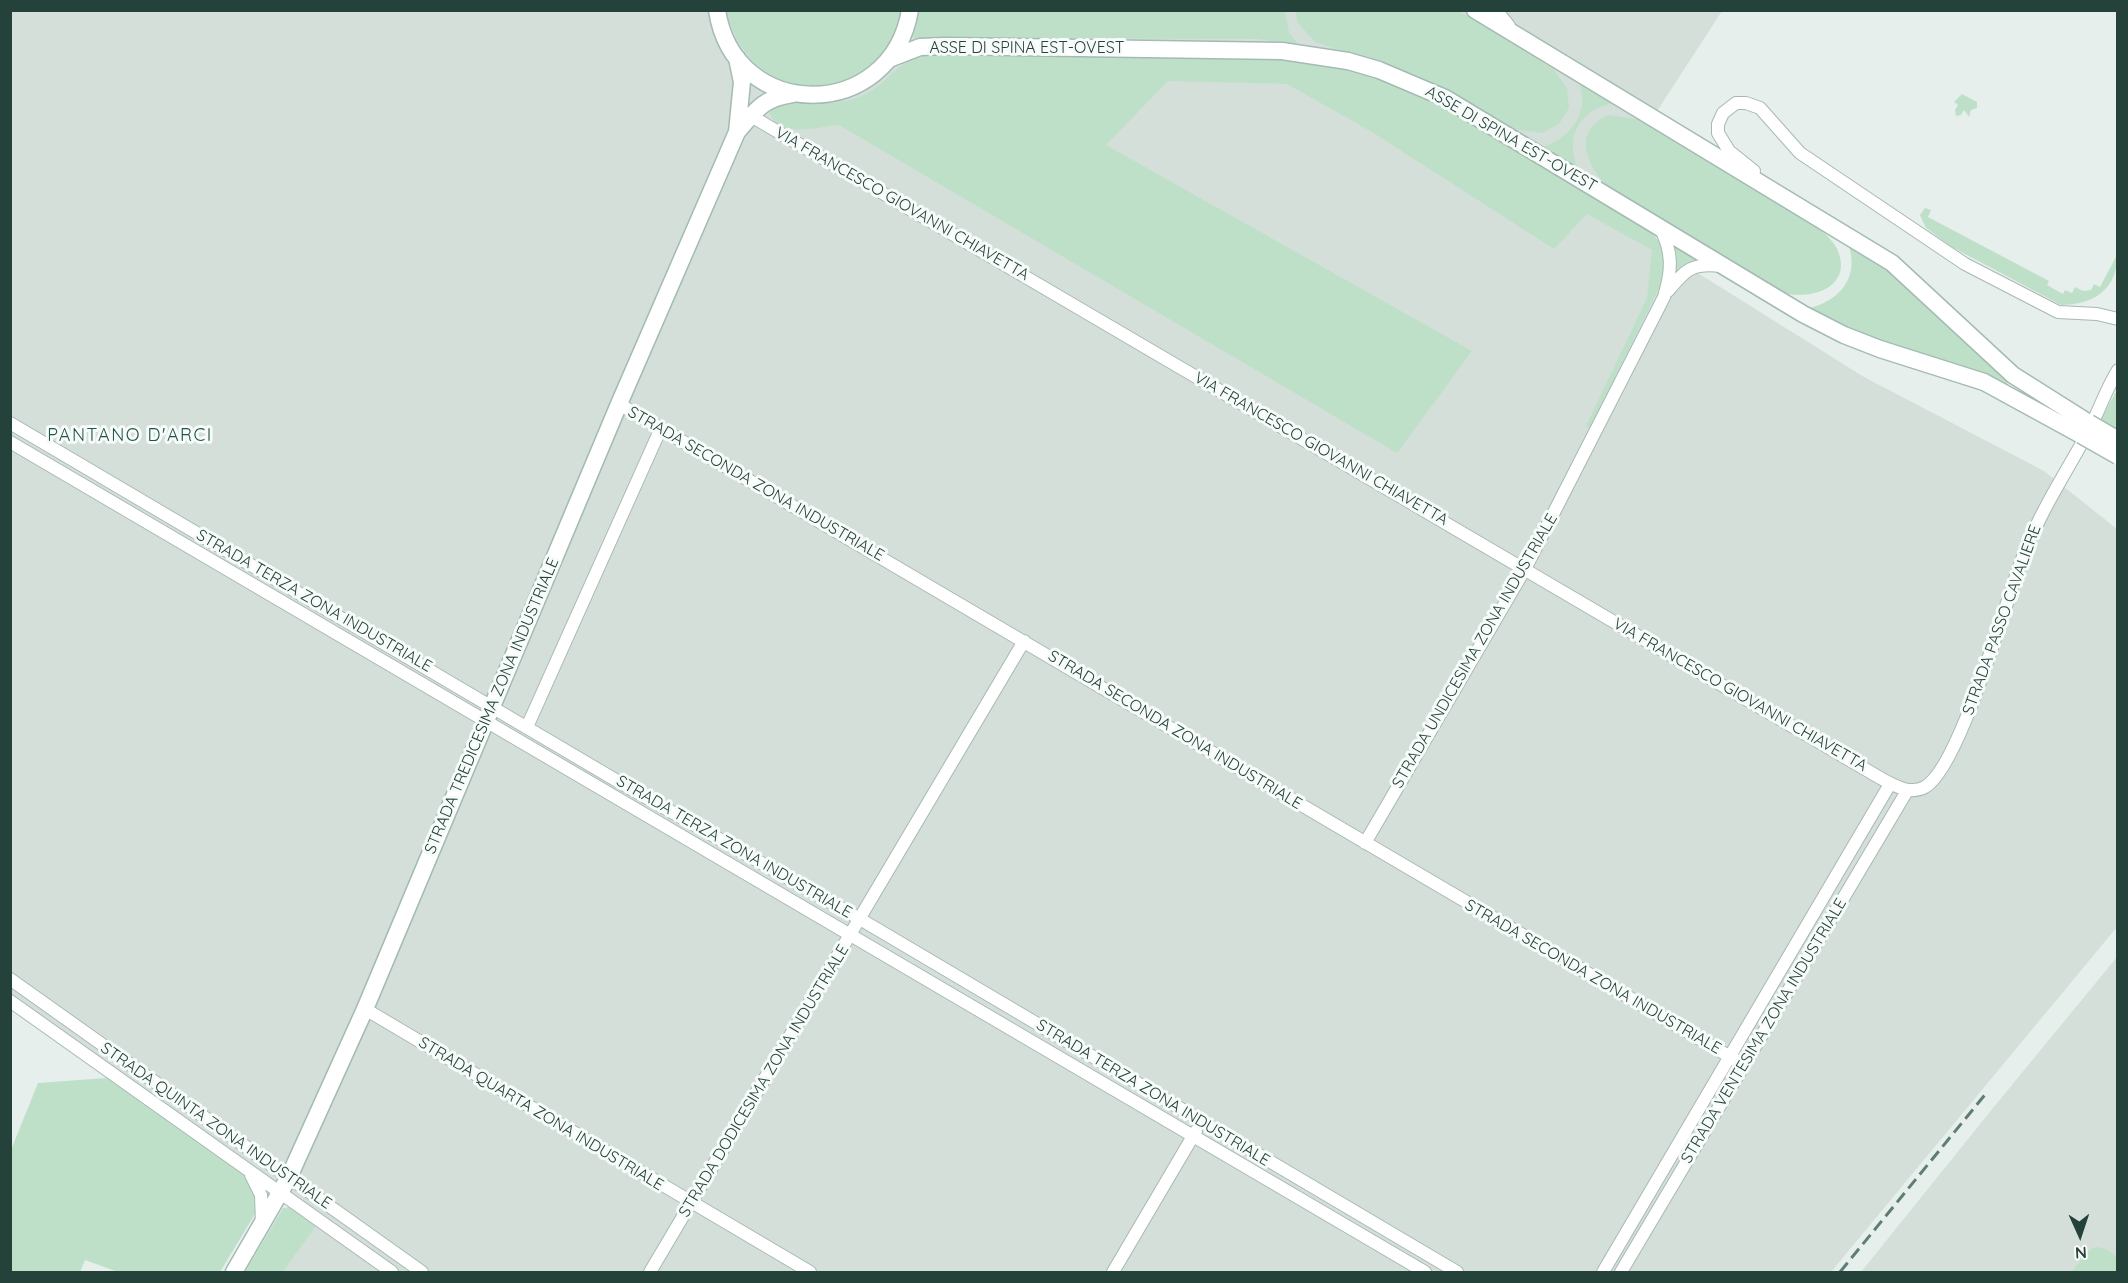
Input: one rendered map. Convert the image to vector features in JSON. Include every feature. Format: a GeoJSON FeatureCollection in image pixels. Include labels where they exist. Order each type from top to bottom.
{"type":"FeatureCollection","features":[{"type":"Feature","properties":{"kind":"main road"},"geometry":{"type":"LineString","coordinates":[[737,132],[764,102],[775,97],[794,94],[817,96],[847,90],[873,75],[889,59],[904,33],[910,10]]}},
{"type":"Feature","properties":{"kind":"main road"},"geometry":{"type":"LineString","coordinates":[[1475,10],[1892,263],[2013,375],[2118,456]]}},
{"type":"Feature","properties":{"kind":"main road"},"geometry":{"type":"LineString","coordinates":[[717,13],[725,39],[737,58],[765,83],[794,94]]}},
{"type":"Feature","properties":{"kind":"main road","name":"ASSE DI SPINA EST-OVEST"},"geometry":{"type":"LineString","coordinates":[[889,59],[913,49],[945,46],[1262,50],[1348,61],[1389,74],[1445,98],[1803,314],[1844,335],[1984,382],[2085,429]]}},
{"type":"Feature","properties":{"kind":"main road"},"geometry":{"type":"LineString","coordinates":[[737,58],[742,82],[737,132]]}},
{"type":"Feature","properties":{"kind":"main road","name":"STRADA TREDICESIMA ZONA INDUSTRIALE"},"geometry":{"type":"LineString","coordinates":[[234,1272],[285,1184],[365,1009],[619,404],[737,132]]}},
{"type":"Feature","properties":{"kind":"main road"},"geometry":{"type":"LineString","coordinates":[[2085,429],[2118,440]]}},
{"type":"Feature","properties":{"kind":"street"},"geometry":{"type":"LineString","coordinates":[[1496,10],[1524,38]]}},
{"type":"Feature","properties":{"kind":"street"},"geometry":{"type":"LineString","coordinates":[[1818,217],[1795,195],[1754,170],[1729,151],[1720,140],[1718,124],[1729,106],[1746,103],[1760,108],[1800,153],[1965,264],[2058,312],[2097,314],[2118,319]]}},
{"type":"Feature","properties":{"kind":"street","name":"VIA FRANCESCO GIOVANNI CHIAVETTA"},"geometry":{"type":"LineString","coordinates":[[751,116],[1890,784],[1907,790]]}},
{"type":"Feature","properties":{"kind":"street"},"geometry":{"type":"LineString","coordinates":[[1659,226],[1666,239],[1672,264],[1664,297]]}},
{"type":"Feature","properties":{"kind":"street"},"geometry":{"type":"LineString","coordinates":[[1664,297],[1689,268],[1707,265],[1727,267]]}},
{"type":"Feature","properties":{"kind":"street","name":"STRADA UNDICESIMA ZONA INDUSTRIALE"},"geometry":{"type":"LineString","coordinates":[[1365,843],[1525,569],[1664,297]]}},
{"type":"Feature","properties":{"kind":"street"},"geometry":{"type":"LineString","coordinates":[[2102,403],[2118,370]]}},
{"type":"Feature","properties":{"kind":"street"},"geometry":{"type":"LineString","coordinates":[[2102,403],[2118,382]]}},
{"type":"Feature","properties":{"kind":"street","name":"STRADA PASSO CAVALIERE"},"geometry":{"type":"LineString","coordinates":[[1907,790],[1924,787],[1934,778],[1947,756],[1980,681],[2025,551],[2044,508],[2083,442],[2102,403]]}},
{"type":"Feature","properties":{"kind":"street","name":"STRADA SECONDA ZONA INDUSTRIALE"},"geometry":{"type":"LineString","coordinates":[[619,404],[1744,1065]]}},
{"type":"Feature","properties":{"kind":"street","name":"STRADA TERZA ZONA INDUSTRIALE"},"geometry":{"type":"LineString","coordinates":[[10,423],[162,512],[489,713],[609,795],[1425,1272]]}},
{"type":"Feature","properties":{"kind":"street"},"geometry":{"type":"LineString","coordinates":[[527,727],[661,428]]}},
{"type":"Feature","properties":{"kind":"street","name":"STRADA TERZA ZONA INDUSTRIALE"},"geometry":{"type":"LineString","coordinates":[[10,442],[153,526],[489,713],[527,727],[860,919],[1448,1270]]}},
{"type":"Feature","properties":{"kind":"street"},"geometry":{"type":"LineString","coordinates":[[153,526],[162,512]]}},
{"type":"Feature","properties":{"kind":"street","name":"STRADA DODICESIMA ZONA INDUSTRIALE"},"geometry":{"type":"LineString","coordinates":[[650,1272],[1024,641]]}},
{"type":"Feature","properties":{"kind":"street"},"geometry":{"type":"LineString","coordinates":[[609,795],[619,782]]}},
{"type":"Feature","properties":{"kind":"street","name":"STRADA VENTESIMA ZONA INDUSTRIALE"},"geometry":{"type":"LineString","coordinates":[[1603,1272],[1890,784]]}},
{"type":"Feature","properties":{"kind":"street","name":"STRADA VENTESIMA ZONA INDUSTRIALE"},"geometry":{"type":"LineString","coordinates":[[1621,1272],[1907,790]]}},
{"type":"Feature","properties":{"kind":"street","name":"STRADA QUINTA ZONA INDUSTRIALE"},"geometry":{"type":"LineString","coordinates":[[10,979],[285,1184],[392,1272]]}},
{"type":"Feature","properties":{"kind":"street","name":"STRADA QUINTA ZONA INDUSTRIALE"},"geometry":{"type":"LineString","coordinates":[[10,1001],[246,1169],[285,1184],[422,1272]]}},
{"type":"Feature","properties":{"kind":"street","name":"STRADA QUARTA ZONA INDUSTRIALE"},"geometry":{"type":"LineString","coordinates":[[365,1009],[810,1272]]}},
{"type":"Feature","properties":{"kind":"street"},"geometry":{"type":"LineString","coordinates":[[1005,1025],[1014,1011]]}},
{"type":"Feature","properties":{"kind":"street"},"geometry":{"type":"LineString","coordinates":[[1113,1272],[1202,1123]]}},
{"type":"Feature","properties":{"kind":"street"},"geometry":{"type":"LineString","coordinates":[[1239,1164],[1248,1150]]}},
{"type":"Feature","properties":{"kind":"street"},"geometry":{"type":"LineString","coordinates":[[246,1169],[259,1188],[262,1224]]}},
{"type":"Feature","properties":{"kind":"street"},"geometry":{"type":"LineString","coordinates":[[1640,1211],[1653,1219]]}},
{"type":"Feature","properties":{"kind":"shaded area"},"geometry":{"type":"Polygon","coordinates":[[[11,11],[1722,11],[1594,208],[1864,377],[2044,471],[2117,529],[2117,927],[1831,1272],[283,1272],[317,1223],[248,1178],[11,1010],[11,11]]]}},
{"type":"Feature","properties":{"kind":"shaded area"},"geometry":{"type":"Polygon","coordinates":[[[2117,957],[2117,1272],[1861,1272],[1993,1108],[2117,957]]]}},
{"type":"Feature","properties":{"kind":"green space"},"geometry":{"type":"Polygon","coordinates":[[[726,11],[904,11],[891,44],[870,68],[844,83],[816,88],[788,83],[762,69],[740,45],[726,11]]]}},
{"type":"Feature","properties":{"kind":"green space"},"geometry":{"type":"Polygon","coordinates":[[[920,11],[1285,11],[1289,33],[1298,44],[1256,39],[913,38],[920,11]]]}},
{"type":"Feature","properties":{"kind":"green space"},"geometry":{"type":"Polygon","coordinates":[[[1296,11],[1458,11],[1502,35],[1554,70],[1567,88],[1569,108],[1559,124],[1542,133],[1512,129],[1413,74],[1315,42],[1297,22],[1296,11]]]}},
{"type":"Feature","properties":{"kind":"green space"},"geometry":{"type":"Polygon","coordinates":[[[939,53],[1252,58],[1319,63],[1376,77],[1451,112],[1652,233],[1666,249],[1666,274],[1590,428],[1586,426],[1647,298],[1652,250],[1587,214],[1554,249],[1372,132],[1287,84],[1168,81],[1106,145],[1472,351],[1397,453],[839,125],[790,129],[781,126],[769,112],[771,107],[782,104],[848,101],[871,91],[911,60],[923,55],[939,53]]]}},
{"type":"Feature","properties":{"kind":"green space"},"geometry":{"type":"Polygon","coordinates":[[[1578,81],[1615,103],[1593,110],[1579,125],[1574,135],[1573,145],[1578,168],[1542,147],[1561,137],[1576,122],[1582,102],[1582,92],[1578,81]]]}},
{"type":"Feature","properties":{"kind":"green space"},"geometry":{"type":"Polygon","coordinates":[[[1962,94],[1977,102],[1977,108],[1971,110],[1969,117],[1964,110],[1961,115],[1956,116],[1955,110],[1958,105],[1954,102],[1962,94]]]}},
{"type":"Feature","properties":{"kind":"green space"},"geometry":{"type":"Polygon","coordinates":[[[1609,115],[1643,120],[1821,229],[1838,251],[1841,264],[1839,275],[1834,283],[1815,293],[1803,295],[1781,292],[1606,185],[1593,167],[1586,147],[1590,129],[1609,115]]]}},
{"type":"Feature","properties":{"kind":"green space"},"geometry":{"type":"Polygon","coordinates":[[[1925,208],[1931,210],[1928,217],[2049,281],[2047,285],[2063,294],[2065,290],[2072,293],[2075,287],[2083,291],[2091,290],[2094,284],[2100,287],[2117,255],[2113,277],[2108,286],[2093,298],[2061,305],[1950,246],[1926,228],[1920,215],[1925,208]]]}},
{"type":"Feature","properties":{"kind":"green space"},"geometry":{"type":"Polygon","coordinates":[[[1848,243],[1888,269],[2008,381],[2007,385],[1880,342],[1810,308],[1831,299],[1845,285],[1851,266],[1848,243]]]}},
{"type":"Feature","properties":{"kind":"green space"},"geometry":{"type":"Polygon","coordinates":[[[1673,245],[1698,261],[1676,273],[1677,262],[1673,245]]]}},
{"type":"Feature","properties":{"kind":"green space"},"geometry":{"type":"Polygon","coordinates":[[[2117,390],[2117,430],[2100,420],[2117,390]]]}},
{"type":"Feature","properties":{"kind":"green space"},"geometry":{"type":"Polygon","coordinates":[[[107,1078],[248,1178],[254,1190],[258,1209],[220,1272],[118,1272],[85,1260],[80,1272],[11,1272],[11,1150],[38,1083],[107,1078]]]}},
{"type":"Feature","properties":{"kind":"green space"},"geometry":{"type":"Polygon","coordinates":[[[290,1207],[318,1223],[283,1272],[245,1272],[283,1208],[290,1207]]]}},
{"type":"Feature","properties":{"kind":"green space"},"geometry":{"type":"Polygon","coordinates":[[[2098,1247],[2106,1249],[2117,1257],[2117,1272],[2071,1272],[2091,1249],[2098,1247]]]}},
{"type":"Feature","properties":{"kind":"railway"},"geometry":{"type":"LineString","coordinates":[[1840,1272],[1988,1091]]}},
{"type":"Feature","properties":{"kind":"district","name":"PANTANO D'ARCI"},"geometry":{"type":"Point","coordinates":[130,436]}}]}
